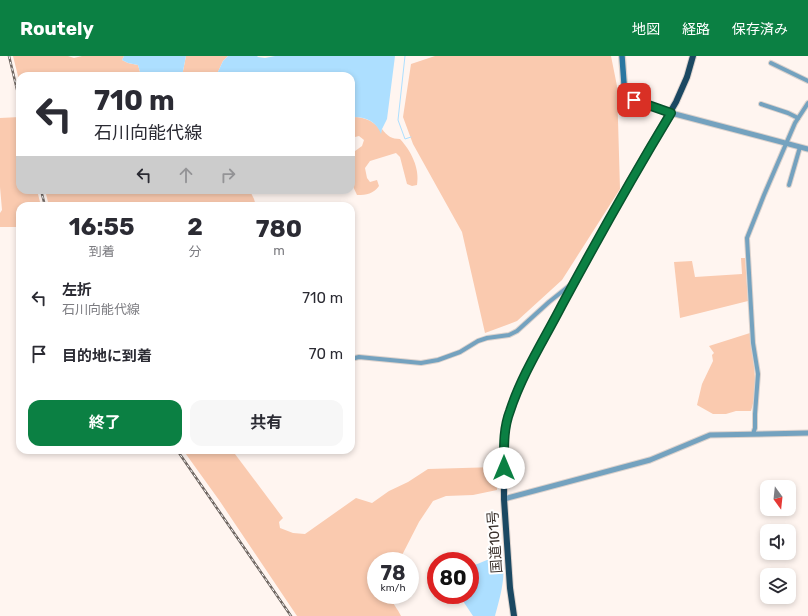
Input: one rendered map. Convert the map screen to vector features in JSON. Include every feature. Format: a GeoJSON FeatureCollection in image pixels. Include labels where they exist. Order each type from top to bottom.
{"type":"FeatureCollection","features":[{"type":"Feature","properties":{"kind":"highway","name":"国道101号"},"geometry":{"type":"LineString","coordinates":[[514,616],[510,588],[504,499],[504,437],[509,411],[529,366],[625,190],[671,113],[687,77],[693,56]]}},
{"type":"Feature","properties":{"kind":"main road"},"geometry":{"type":"LineString","coordinates":[[622,56],[624,96],[671,113]]}},
{"type":"Feature","properties":{"kind":"street"},"geometry":{"type":"LineString","coordinates":[[771,63],[808,81]]}},
{"type":"Feature","properties":{"kind":"street"},"geometry":{"type":"LineString","coordinates":[[754,434],[754,414],[758,374],[753,343],[747,238],[786,142],[798,118],[808,103]]}},
{"type":"Feature","properties":{"kind":"street"},"geometry":{"type":"LineString","coordinates":[[761,104],[798,118]]}},
{"type":"Feature","properties":{"kind":"street"},"geometry":{"type":"LineString","coordinates":[[671,113],[808,149]]}},
{"type":"Feature","properties":{"kind":"street"},"geometry":{"type":"LineString","coordinates":[[789,185],[800,147]]}},
{"type":"Feature","properties":{"kind":"street"},"geometry":{"type":"LineString","coordinates":[[355,358],[359,357],[421,363],[438,360],[460,352],[486,338],[509,335],[517,331],[576,280]]}},
{"type":"Feature","properties":{"kind":"street"},"geometry":{"type":"LineString","coordinates":[[504,499],[650,460],[704,436],[808,433]]}},
{"type":"Feature","properties":{"kind":"shaded area"},"geometry":{"type":"Polygon","coordinates":[[[13,56],[68,56],[74,58],[82,56],[124,56],[122,60],[138,65],[140,72],[17,72],[13,56]]]}},
{"type":"Feature","properties":{"kind":"shaded area"},"geometry":{"type":"Polygon","coordinates":[[[186,56],[228,56],[223,61],[218,72],[183,72],[186,56]]]}},
{"type":"Feature","properties":{"kind":"shaded area"},"geometry":{"type":"Polygon","coordinates":[[[435,56],[611,56],[617,86],[620,189],[562,280],[517,321],[485,333],[462,232],[413,144],[403,117],[411,64],[435,56]]]}},
{"type":"Feature","properties":{"kind":"shaded area"},"geometry":{"type":"Polygon","coordinates":[[[16,117],[16,194],[38,194],[40,202],[16,202],[16,227],[0,227],[0,213],[2,210],[0,187],[0,118],[16,117]]]}},
{"type":"Feature","properties":{"kind":"shaded area"},"geometry":{"type":"Polygon","coordinates":[[[355,117],[369,120],[379,128],[381,132],[382,129],[390,137],[400,139],[414,160],[418,179],[417,185],[412,186],[407,184],[400,157],[396,153],[370,161],[365,168],[367,178],[370,182],[377,180],[379,186],[370,194],[357,195],[355,191],[355,151],[362,146],[364,140],[359,136],[355,137],[355,117]]]}},
{"type":"Feature","properties":{"kind":"shaded area"},"geometry":{"type":"Polygon","coordinates":[[[46,194],[252,194],[255,202],[48,202],[46,194]]]}},
{"type":"Feature","properties":{"kind":"shaded area"},"geometry":{"type":"Polygon","coordinates":[[[741,258],[745,258],[748,301],[680,318],[674,262],[692,261],[695,277],[742,274],[741,258]]]}},
{"type":"Feature","properties":{"kind":"shaded area"},"geometry":{"type":"Polygon","coordinates":[[[750,333],[755,372],[754,402],[751,411],[713,414],[697,405],[702,384],[713,361],[712,355],[714,353],[709,346],[750,333]]]}},
{"type":"Feature","properties":{"kind":"shaded area"},"geometry":{"type":"Polygon","coordinates":[[[186,454],[235,454],[283,518],[279,522],[280,528],[293,533],[305,534],[356,498],[372,503],[389,491],[408,482],[428,469],[497,467],[497,490],[473,495],[446,496],[433,501],[419,522],[404,552],[367,552],[367,604],[394,604],[401,616],[297,616],[219,500],[186,454]]]}},
{"type":"Feature","properties":{"kind":"water"},"geometry":{"type":"Polygon","coordinates":[[[124,56],[186,56],[183,72],[140,72],[138,65],[122,60],[124,56]]]}},
{"type":"Feature","properties":{"kind":"water"},"geometry":{"type":"Polygon","coordinates":[[[228,56],[257,56],[265,58],[275,56],[395,56],[387,119],[381,134],[379,129],[369,120],[361,117],[355,117],[355,72],[218,72],[223,61],[228,56]]]}},
{"type":"Feature","properties":{"kind":"water"},"geometry":{"type":"Polygon","coordinates":[[[487,560],[501,562],[503,567],[502,589],[495,616],[473,616],[465,604],[479,604],[479,563],[487,560]]]}},
{"type":"Feature","properties":{"kind":"waterway"},"geometry":{"type":"LineString","coordinates":[[405,56],[398,120],[405,139],[411,137]]}},
{"type":"Feature","properties":{"kind":"railway"},"geometry":{"type":"LineString","coordinates":[[9,56],[16,85]]}},
{"type":"Feature","properties":{"kind":"railway"},"geometry":{"type":"LineString","coordinates":[[42,194],[44,202]]}},
{"type":"Feature","properties":{"kind":"railway"},"geometry":{"type":"LineString","coordinates":[[180,454],[291,616]]}},
{"type":"Feature","properties":{"kind":"route"},"geometry":{"type":"LineString","coordinates":[[504,468],[505,427],[509,411],[521,383],[585,262],[671,113],[634,100]]}}]}
